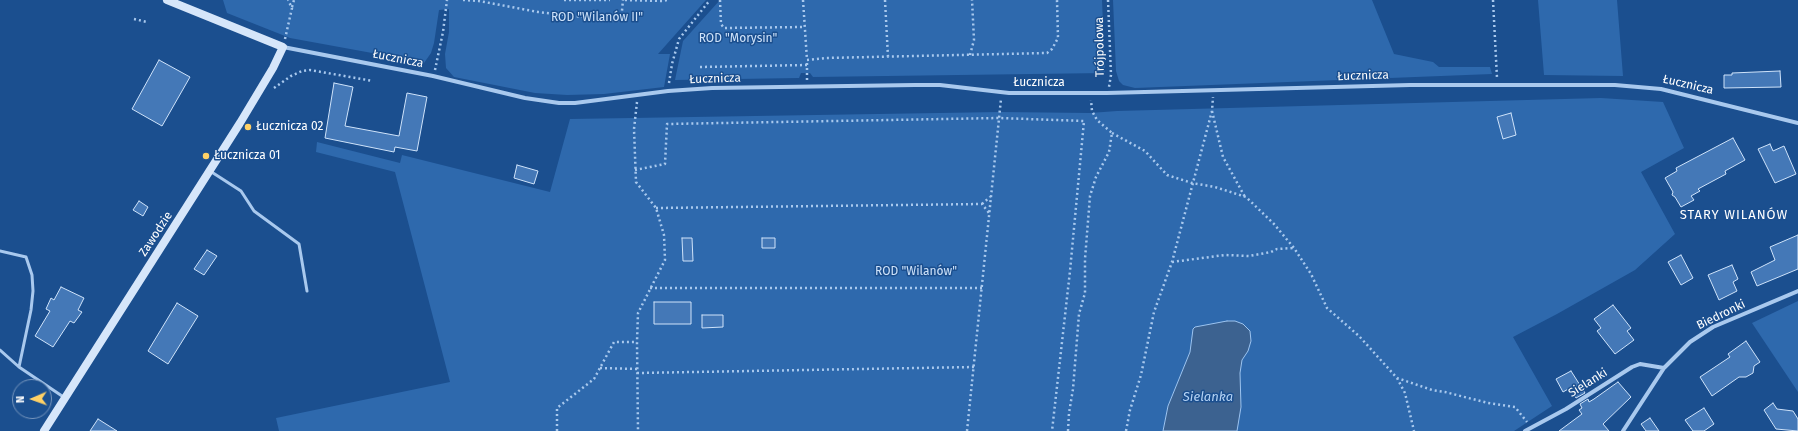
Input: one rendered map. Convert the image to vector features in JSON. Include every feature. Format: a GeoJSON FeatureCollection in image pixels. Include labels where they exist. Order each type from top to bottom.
{"type":"FeatureCollection","features":[{"type":"Feature","properties":{"kind":"street"},"geometry":{"type":"LineString","coordinates":[[167,0],[283,47]]}},
{"type":"Feature","properties":{"kind":"street","name":"Łucznicza"},"geometry":{"type":"LineString","coordinates":[[283,47],[433,76],[541,101],[575,103],[638,94],[712,88],[929,84],[1002,93],[1107,93],[1410,85],[1615,85],[1649,87],[1694,96],[1798,123]]}},
{"type":"Feature","properties":{"kind":"street","name":"Zawodzie"},"geometry":{"type":"LineString","coordinates":[[44,431],[210,171],[273,68],[283,47]]}},
{"type":"Feature","properties":{"kind":"street","name":"Biedronki"},"geometry":{"type":"LineString","coordinates":[[1623,431],[1664,368],[1690,342],[1713,327],[1798,291]]}},
{"type":"Feature","properties":{"kind":"street","name":"Sielanki"},"geometry":{"type":"LineString","coordinates":[[1525,431],[1566,409],[1632,367],[1640,364],[1664,368]]}},
{"type":"Feature","properties":{"kind":"lane"},"geometry":{"type":"LineString","coordinates":[[210,171],[241,191],[254,211],[299,244],[307,290]]}},
{"type":"Feature","properties":{"kind":"lane"},"geometry":{"type":"LineString","coordinates":[[0,251],[26,257],[32,276],[33,291],[31,310],[19,367]]}},
{"type":"Feature","properties":{"kind":"lane"},"geometry":{"type":"LineString","coordinates":[[0,350],[19,367],[65,398]]}},
{"type":"Feature","properties":{"kind":"path"},"geometry":{"type":"LineString","coordinates":[[288,0],[292,8]]}},
{"type":"Feature","properties":{"kind":"path"},"geometry":{"type":"LineString","coordinates":[[283,47],[294,0]]}},
{"type":"Feature","properties":{"kind":"path"},"geometry":{"type":"LineString","coordinates":[[433,76],[443,32],[446,0]]}},
{"type":"Feature","properties":{"kind":"path"},"geometry":{"type":"LineString","coordinates":[[463,0],[490,1],[538,12],[621,21],[624,0],[667,0]]}},
{"type":"Feature","properties":{"kind":"path"},"geometry":{"type":"LineString","coordinates":[[564,0],[610,0]]}},
{"type":"Feature","properties":{"kind":"path"},"geometry":{"type":"LineString","coordinates":[[668,91],[672,64],[679,39],[710,0]]}},
{"type":"Feature","properties":{"kind":"path"},"geometry":{"type":"LineString","coordinates":[[720,0],[721,24],[724,28],[804,27]]}},
{"type":"Feature","properties":{"kind":"path"},"geometry":{"type":"LineString","coordinates":[[803,0],[807,73]]}},
{"type":"Feature","properties":{"kind":"path"},"geometry":{"type":"LineString","coordinates":[[885,0],[888,57]]}},
{"type":"Feature","properties":{"kind":"path"},"geometry":{"type":"LineString","coordinates":[[970,55],[974,40],[972,0]]}},
{"type":"Feature","properties":{"kind":"path"},"geometry":{"type":"LineString","coordinates":[[807,60],[1047,53],[1052,50],[1058,38],[1057,0]]}},
{"type":"Feature","properties":{"kind":"path","name":"Trójpolowa"},"geometry":{"type":"LineString","coordinates":[[1107,93],[1111,75],[1108,0]]}},
{"type":"Feature","properties":{"kind":"path"},"geometry":{"type":"LineString","coordinates":[[1493,0],[1497,85]]}},
{"type":"Feature","properties":{"kind":"path"},"geometry":{"type":"LineString","coordinates":[[134,19],[147,22]]}},
{"type":"Feature","properties":{"kind":"path"},"geometry":{"type":"LineString","coordinates":[[700,67],[807,65]]}},
{"type":"Feature","properties":{"kind":"path"},"geometry":{"type":"LineString","coordinates":[[273,88],[291,76],[302,71],[328,73],[373,81]]}},
{"type":"Feature","properties":{"kind":"path"},"geometry":{"type":"LineString","coordinates":[[1126,431],[1130,410],[1141,375],[1154,312],[1172,262],[1212,111],[1213,90]]}},
{"type":"Feature","properties":{"kind":"path"},"geometry":{"type":"LineString","coordinates":[[967,431],[1002,93]]}},
{"type":"Feature","properties":{"kind":"path"},"geometry":{"type":"LineString","coordinates":[[1091,93],[1092,111],[1098,120],[1112,133],[1145,151],[1167,175],[1192,183],[1215,187],[1246,198]]}},
{"type":"Feature","properties":{"kind":"path"},"geometry":{"type":"LineString","coordinates":[[638,94],[634,130],[636,182],[656,208],[664,236],[665,260],[638,313],[638,431]]}},
{"type":"Feature","properties":{"kind":"path"},"geometry":{"type":"LineString","coordinates":[[1212,111],[1223,157],[1246,198],[1274,224],[1294,248],[1311,274],[1327,308],[1359,336],[1396,378],[1405,393],[1414,431]]}},
{"type":"Feature","properties":{"kind":"path"},"geometry":{"type":"LineString","coordinates":[[635,170],[665,164],[667,124],[999,118],[1084,121],[1070,272],[1052,431]]}},
{"type":"Feature","properties":{"kind":"path"},"geometry":{"type":"LineString","coordinates":[[1068,431],[1079,314],[1085,293],[1085,259],[1090,196],[1098,172],[1109,152],[1112,133]]}},
{"type":"Feature","properties":{"kind":"path"},"geometry":{"type":"LineString","coordinates":[[656,208],[982,204],[991,197]]}},
{"type":"Feature","properties":{"kind":"path"},"geometry":{"type":"LineString","coordinates":[[982,204],[989,213]]}},
{"type":"Feature","properties":{"kind":"path"},"geometry":{"type":"LineString","coordinates":[[1172,262],[1226,255],[1249,256],[1271,252],[1277,249],[1294,248]]}},
{"type":"Feature","properties":{"kind":"path"},"geometry":{"type":"LineString","coordinates":[[650,288],[983,288]]}},
{"type":"Feature","properties":{"kind":"path"},"geometry":{"type":"LineString","coordinates":[[556,431],[556,408],[594,379],[614,342],[637,342]]}},
{"type":"Feature","properties":{"kind":"path"},"geometry":{"type":"LineString","coordinates":[[637,373],[974,367]]}},
{"type":"Feature","properties":{"kind":"path"},"geometry":{"type":"LineString","coordinates":[[600,368],[637,369]]}},
{"type":"Feature","properties":{"kind":"path"},"geometry":{"type":"LineString","coordinates":[[1396,378],[1432,390],[1488,403],[1515,407],[1531,427]]}},
{"type":"Feature","properties":{"kind":"green space","name":"ROD \"Wilanów II\""},"geometry":{"type":"Polygon","coordinates":[[[223,0],[706,0],[658,54],[670,54],[664,87],[604,94],[567,95],[535,93],[454,77],[446,68],[445,54],[449,32],[449,9],[439,10],[431,53],[424,63],[417,64],[398,56],[383,55],[290,38],[227,13],[223,0]]]}},
{"type":"Feature","properties":{"kind":"green space","name":"ROD \"Morysin\""},"geometry":{"type":"Polygon","coordinates":[[[720,0],[1102,0],[1105,73],[813,77],[810,73],[801,73],[799,78],[675,80],[683,41],[720,0]]]}},
{"type":"Feature","properties":{"kind":"green space"},"geometry":{"type":"Polygon","coordinates":[[[1113,0],[1372,0],[1394,54],[1433,62],[1439,67],[1490,67],[1492,74],[1135,88],[1123,85],[1119,81],[1116,71],[1113,0]]]}},
{"type":"Feature","properties":{"kind":"green space"},"geometry":{"type":"Polygon","coordinates":[[[1538,0],[1617,0],[1623,76],[1544,75],[1538,0]]]}},
{"type":"Feature","properties":{"kind":"green space","name":"ROD \"Wilanów\""},"geometry":{"type":"Polygon","coordinates":[[[1601,98],[1663,102],[1684,148],[1641,172],[1675,234],[1635,270],[1513,337],[1552,406],[1514,431],[279,431],[276,418],[450,382],[395,172],[316,152],[317,142],[400,163],[402,155],[550,192],[570,119],[1000,112],[1090,113],[1117,111],[1601,98]]]}},
{"type":"Feature","properties":{"kind":"green space"},"geometry":{"type":"Polygon","coordinates":[[[1798,301],[1798,392],[1752,323],[1798,301]]]}},
{"type":"Feature","properties":{"kind":"water","name":"Sielanka"},"geometry":{"type":"Polygon","coordinates":[[[1235,321],[1243,324],[1250,331],[1251,341],[1248,351],[1242,360],[1240,373],[1241,407],[1237,431],[1163,431],[1168,406],[1190,352],[1193,329],[1195,327],[1235,321]]]}},
{"type":"Feature","properties":{"kind":"building"},"geometry":{"type":"Polygon","coordinates":[[[159,60],[190,77],[162,126],[132,109],[159,60]]]}},
{"type":"Feature","properties":{"kind":"building"},"geometry":{"type":"Polygon","coordinates":[[[1780,71],[1781,87],[1724,88],[1724,75],[1732,75],[1732,73],[1780,71]]]}},
{"type":"Feature","properties":{"kind":"building"},"geometry":{"type":"Polygon","coordinates":[[[334,83],[353,87],[345,126],[399,136],[407,93],[427,97],[417,151],[395,147],[394,152],[325,138],[334,83]]]}},
{"type":"Feature","properties":{"kind":"building"},"geometry":{"type":"Polygon","coordinates":[[[1511,113],[1516,135],[1503,139],[1497,117],[1511,113]]]}},
{"type":"Feature","properties":{"kind":"building"},"geometry":{"type":"Polygon","coordinates":[[[1733,138],[1745,160],[1725,171],[1726,174],[1698,189],[1700,191],[1691,196],[1694,200],[1681,207],[1672,195],[1673,192],[1665,178],[1677,171],[1676,168],[1733,138]]]}},
{"type":"Feature","properties":{"kind":"building"},"geometry":{"type":"Polygon","coordinates":[[[1770,144],[1773,151],[1784,146],[1796,174],[1775,183],[1758,149],[1770,144]]]}},
{"type":"Feature","properties":{"kind":"building"},"geometry":{"type":"Polygon","coordinates":[[[517,165],[538,171],[534,184],[514,178],[517,165]]]}},
{"type":"Feature","properties":{"kind":"building"},"geometry":{"type":"Polygon","coordinates":[[[139,201],[148,207],[143,216],[133,210],[139,201]]]}},
{"type":"Feature","properties":{"kind":"building"},"geometry":{"type":"Polygon","coordinates":[[[1798,235],[1798,269],[1757,286],[1751,272],[1775,260],[1770,247],[1798,235]]]}},
{"type":"Feature","properties":{"kind":"building"},"geometry":{"type":"Polygon","coordinates":[[[682,238],[692,238],[693,261],[683,261],[682,238]]]}},
{"type":"Feature","properties":{"kind":"building"},"geometry":{"type":"Polygon","coordinates":[[[762,238],[775,238],[775,248],[762,248],[762,238]]]}},
{"type":"Feature","properties":{"kind":"building"},"geometry":{"type":"Polygon","coordinates":[[[207,250],[217,256],[204,275],[194,269],[207,250]]]}},
{"type":"Feature","properties":{"kind":"building"},"geometry":{"type":"Polygon","coordinates":[[[1681,255],[1693,278],[1681,285],[1668,262],[1681,255]]]}},
{"type":"Feature","properties":{"kind":"building"},"geometry":{"type":"Polygon","coordinates":[[[1732,265],[1738,279],[1733,282],[1737,291],[1719,300],[1708,275],[1732,265]]]}},
{"type":"Feature","properties":{"kind":"building"},"geometry":{"type":"Polygon","coordinates":[[[61,287],[84,298],[78,310],[82,312],[74,323],[70,321],[53,347],[35,336],[50,311],[46,309],[51,298],[54,300],[61,287]]]}},
{"type":"Feature","properties":{"kind":"building"},"geometry":{"type":"Polygon","coordinates":[[[654,302],[691,302],[691,324],[654,324],[654,302]]]}},
{"type":"Feature","properties":{"kind":"building"},"geometry":{"type":"Polygon","coordinates":[[[177,303],[198,316],[168,364],[148,351],[177,303]]]}},
{"type":"Feature","properties":{"kind":"building"},"geometry":{"type":"Polygon","coordinates":[[[1613,305],[1631,328],[1627,331],[1634,340],[1615,354],[1597,331],[1601,328],[1594,319],[1613,305]]]}},
{"type":"Feature","properties":{"kind":"building"},"geometry":{"type":"Polygon","coordinates":[[[702,315],[723,315],[723,327],[702,328],[702,315]]]}},
{"type":"Feature","properties":{"kind":"building"},"geometry":{"type":"Polygon","coordinates":[[[1746,341],[1760,362],[1754,366],[1753,373],[1746,377],[1739,377],[1712,396],[1700,377],[1730,357],[1728,354],[1746,341]]]}},
{"type":"Feature","properties":{"kind":"building"},"geometry":{"type":"Polygon","coordinates":[[[1571,371],[1585,393],[1576,398],[1570,388],[1563,392],[1556,379],[1571,371]]]}},
{"type":"Feature","properties":{"kind":"building"},"geometry":{"type":"Polygon","coordinates":[[[1618,382],[1631,397],[1603,424],[1609,431],[1559,431],[1582,414],[1579,410],[1582,408],[1580,404],[1588,399],[1589,402],[1618,382]]]}},
{"type":"Feature","properties":{"kind":"building"},"geometry":{"type":"Polygon","coordinates":[[[1773,403],[1777,409],[1793,411],[1798,419],[1798,431],[1776,429],[1764,410],[1773,403]]]}},
{"type":"Feature","properties":{"kind":"building"},"geometry":{"type":"Polygon","coordinates":[[[1704,408],[1714,424],[1704,431],[1693,431],[1685,420],[1704,408]]]}},
{"type":"Feature","properties":{"kind":"building"},"geometry":{"type":"Polygon","coordinates":[[[1650,418],[1659,431],[1646,431],[1641,424],[1650,418]]]}},
{"type":"Feature","properties":{"kind":"building"},"geometry":{"type":"Polygon","coordinates":[[[98,419],[117,431],[90,431],[98,419]]]}},
{"type":"Feature","properties":{"kind":"place","name":"Łucznicza 02"},"geometry":{"type":"Point","coordinates":[248,127]}},
{"type":"Feature","properties":{"kind":"place","name":"Łucznicza 01"},"geometry":{"type":"Point","coordinates":[206,156]}},
{"type":"Feature","properties":{"kind":"district","name":"STARY WILANÓW"},"geometry":{"type":"Point","coordinates":[1734,215]}}]}
